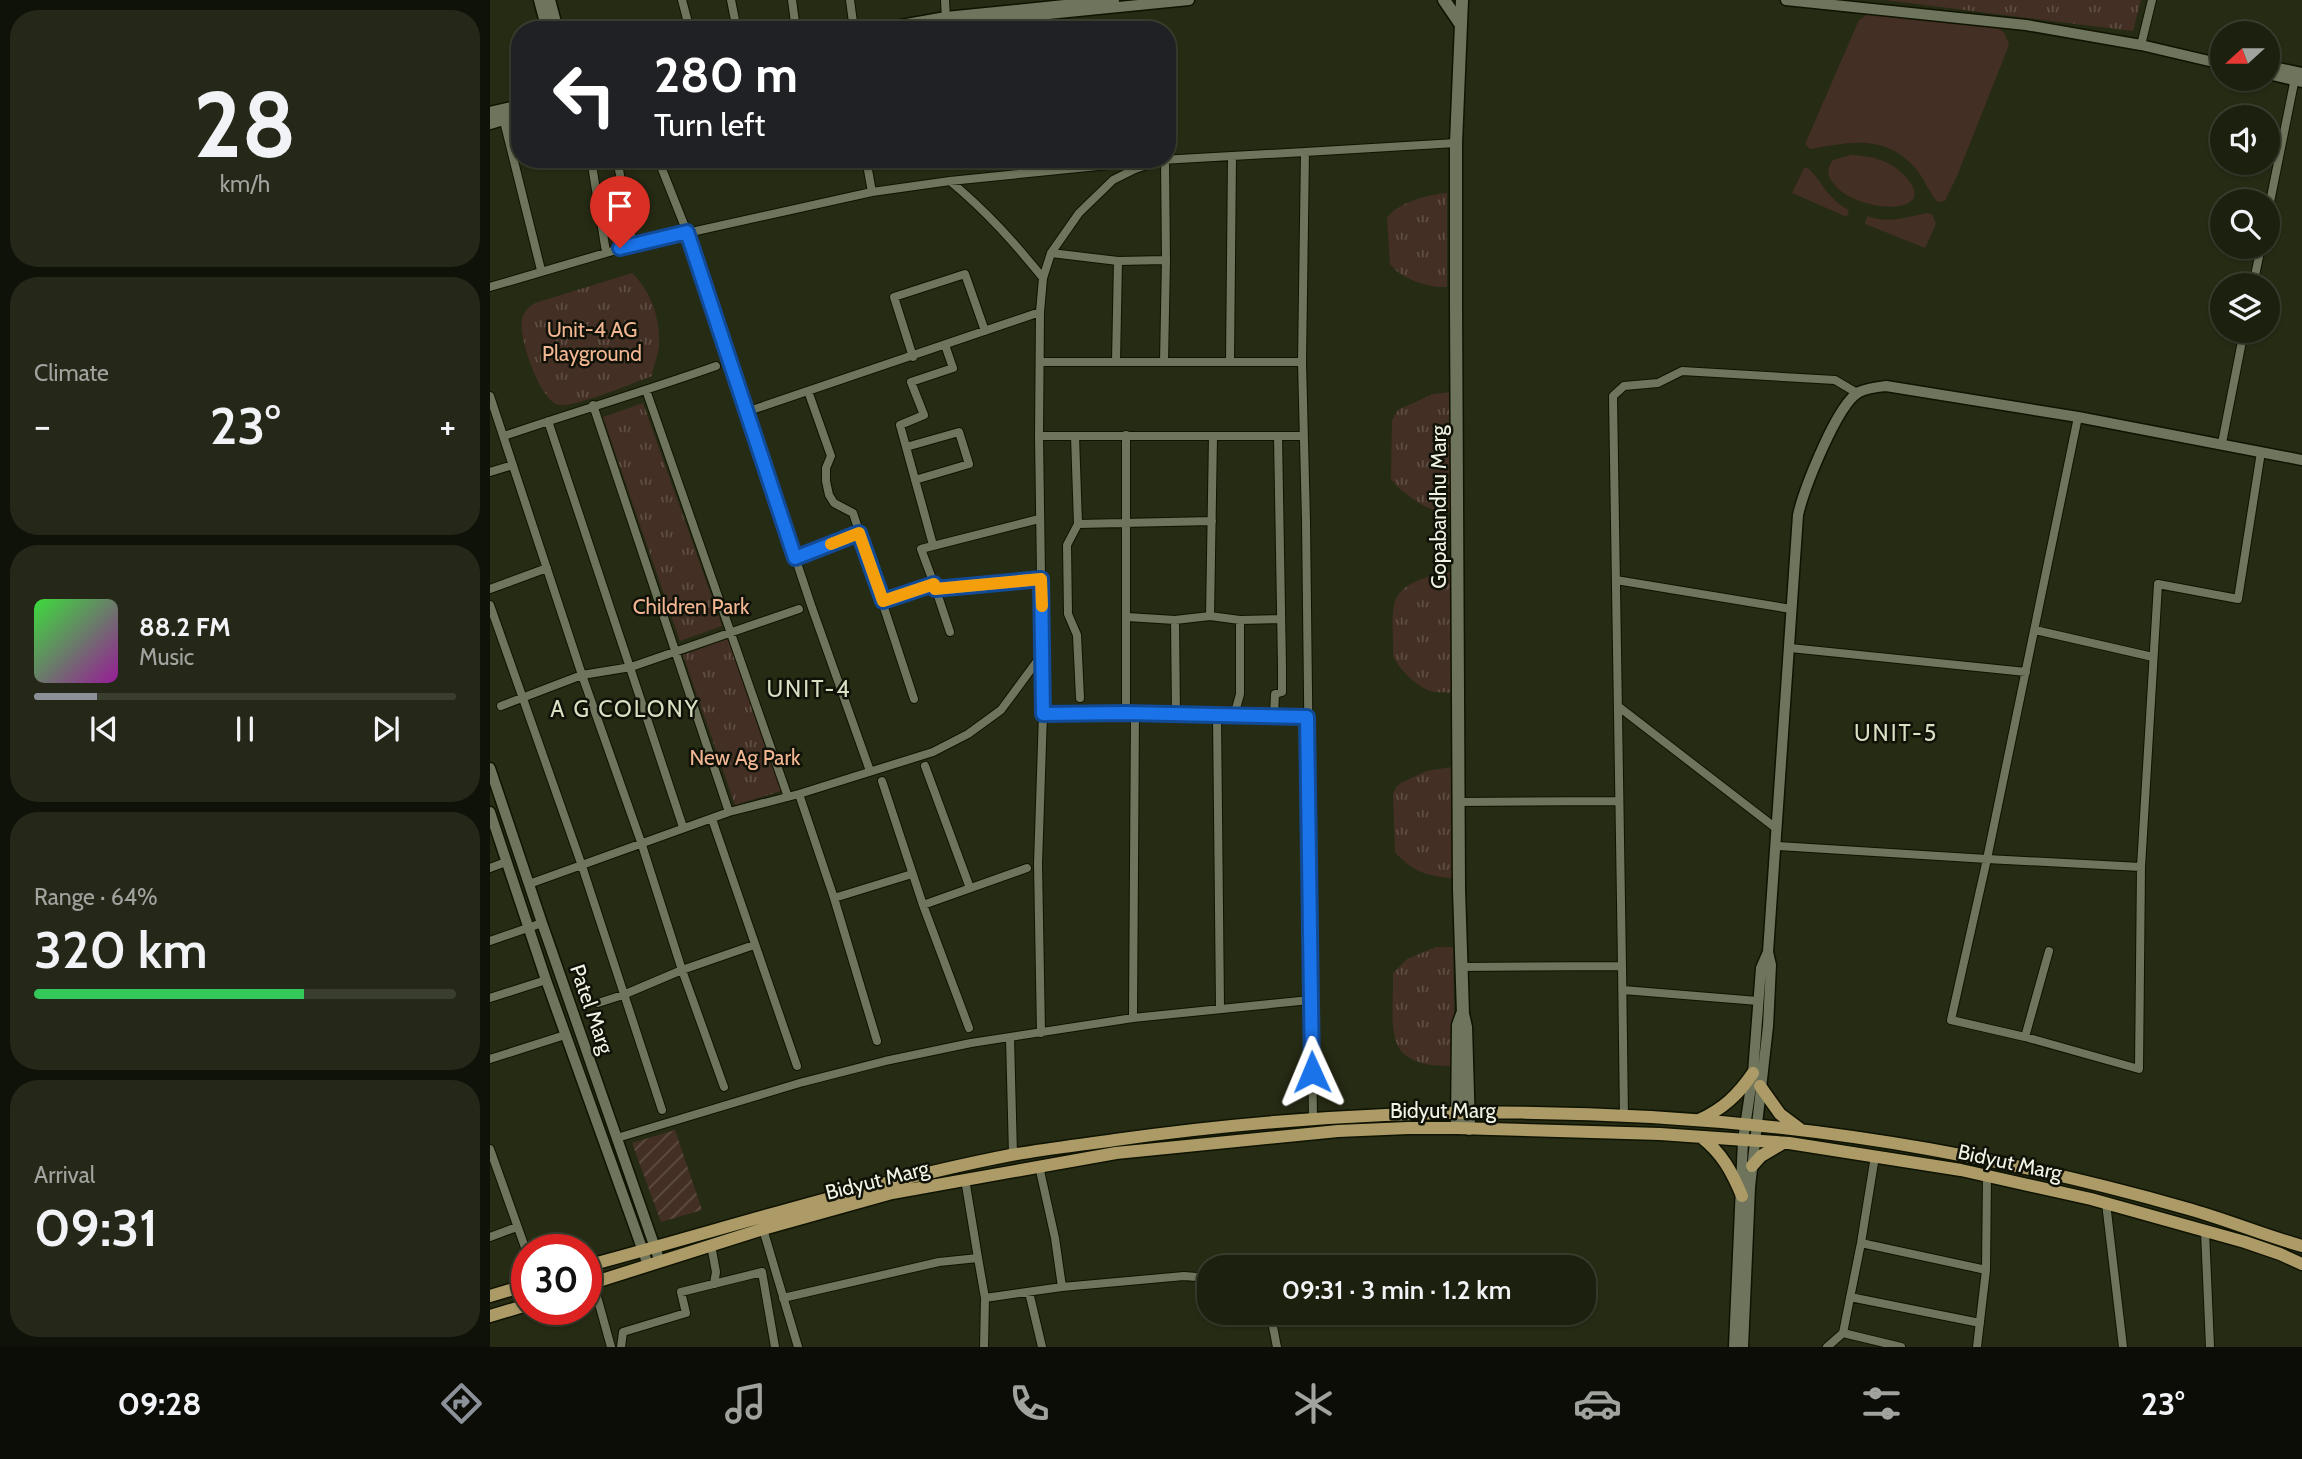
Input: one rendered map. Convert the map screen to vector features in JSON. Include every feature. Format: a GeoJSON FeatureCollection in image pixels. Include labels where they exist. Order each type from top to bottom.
{"type":"FeatureCollection","features":[{"type":"Feature","properties":{"kind":"main road"},"geometry":{"type":"LineString","coordinates":[[540,0],[546,21]]}},
{"type":"Feature","properties":{"kind":"main road"},"geometry":{"type":"LineString","coordinates":[[549,0],[555,21]]}},
{"type":"Feature","properties":{"kind":"main road"},"geometry":{"type":"LineString","coordinates":[[1444,0],[1461,25]]}},
{"type":"Feature","properties":{"kind":"main road","name":"Gopabandhu Marg"},"geometry":{"type":"LineString","coordinates":[[1462,0],[1456,143],[1462,1013],[1458,1025],[1463,1128]]}},
{"type":"Feature","properties":{"kind":"main road"},"geometry":{"type":"LineString","coordinates":[[1461,25],[1473,0]]}},
{"type":"Feature","properties":{"kind":"main road"},"geometry":{"type":"LineString","coordinates":[[490,123],[498,114]]}},
{"type":"Feature","properties":{"kind":"main road"},"geometry":{"type":"LineString","coordinates":[[1695,1121],[1714,1113],[1733,1098],[1753,1073]]}},
{"type":"Feature","properties":{"kind":"main road"},"geometry":{"type":"LineString","coordinates":[[1760,1086],[1780,1114],[1802,1130]]}},
{"type":"Feature","properties":{"kind":"main road","name":"Bidyut Marg"},"geometry":{"type":"LineString","coordinates":[[602,1262],[881,1183],[1013,1155],[1202,1128],[1463,1112],[1578,1114],[1751,1125],[1927,1149],[2185,1208],[2302,1246]]}},
{"type":"Feature","properties":{"kind":"main road"},"geometry":{"type":"LineString","coordinates":[[1202,1128],[1204,1144]]}},
{"type":"Feature","properties":{"kind":"main road","name":"Bidyut Marg"},"geometry":{"type":"LineString","coordinates":[[602,1280],[763,1229],[892,1193],[1039,1166],[1116,1153],[1338,1131],[1463,1128],[1783,1142],[1875,1156],[1987,1176],[2106,1203],[2280,1254],[2302,1265]]}},
{"type":"Feature","properties":{"kind":"main road"},"geometry":{"type":"LineString","coordinates":[[1700,1137],[1721,1155],[1742,1196]]}},
{"type":"Feature","properties":{"kind":"main road"},"geometry":{"type":"LineString","coordinates":[[1752,1166],[1761,1156],[1783,1142]]}},
{"type":"Feature","properties":{"kind":"main road"},"geometry":{"type":"LineString","coordinates":[[490,1296],[511,1290]]}},
{"type":"Feature","properties":{"kind":"main road"},"geometry":{"type":"LineString","coordinates":[[490,1316],[511,1310]]}},
{"type":"Feature","properties":{"kind":"street"},"geometry":{"type":"LineString","coordinates":[[682,0],[688,21]]}},
{"type":"Feature","properties":{"kind":"street"},"geometry":{"type":"LineString","coordinates":[[731,0],[735,21]]}},
{"type":"Feature","properties":{"kind":"street"},"geometry":{"type":"LineString","coordinates":[[792,0],[795,21]]}},
{"type":"Feature","properties":{"kind":"street"},"geometry":{"type":"LineString","coordinates":[[850,0],[853,21]]}},
{"type":"Feature","properties":{"kind":"street"},"geometry":{"type":"LineString","coordinates":[[945,0],[947,21]]}},
{"type":"Feature","properties":{"kind":"street"},"geometry":{"type":"LineString","coordinates":[[947,21],[1037,4],[1114,0]]}},
{"type":"Feature","properties":{"kind":"street"},"geometry":{"type":"LineString","coordinates":[[947,21],[1007,18],[1189,0]]}},
{"type":"Feature","properties":{"kind":"street"},"geometry":{"type":"LineString","coordinates":[[1786,0],[2026,25],[2210,54]]}},
{"type":"Feature","properties":{"kind":"street"},"geometry":{"type":"LineString","coordinates":[[1840,0],[2056,26],[2142,43],[2210,61]]}},
{"type":"Feature","properties":{"kind":"street"},"geometry":{"type":"LineString","coordinates":[[2142,43],[2152,0]]}},
{"type":"Feature","properties":{"kind":"street"},"geometry":{"type":"LineString","coordinates":[[2280,70],[2299,76]]}},
{"type":"Feature","properties":{"kind":"street"},"geometry":{"type":"LineString","coordinates":[[2280,75],[2299,76]]}},
{"type":"Feature","properties":{"kind":"street"},"geometry":{"type":"LineString","coordinates":[[2273,189],[2299,76]]}},
{"type":"Feature","properties":{"kind":"street"},"geometry":{"type":"LineString","coordinates":[[498,114],[511,146]]}},
{"type":"Feature","properties":{"kind":"street"},"geometry":{"type":"LineString","coordinates":[[1176,159],[1456,143]]}},
{"type":"Feature","properties":{"kind":"street"},"geometry":{"type":"LineString","coordinates":[[1305,152],[1302,362],[1313,1120]]}},
{"type":"Feature","properties":{"kind":"street"},"geometry":{"type":"LineString","coordinates":[[1230,362],[1232,157]]}},
{"type":"Feature","properties":{"kind":"street"},"geometry":{"type":"LineString","coordinates":[[518,168],[541,270]]}},
{"type":"Feature","properties":{"kind":"street"},"geometry":{"type":"LineString","coordinates":[[592,168],[606,252]]}},
{"type":"Feature","properties":{"kind":"street"},"geometry":{"type":"LineString","coordinates":[[619,168],[633,245]]}},
{"type":"Feature","properties":{"kind":"street"},"geometry":{"type":"LineString","coordinates":[[662,168],[687,232],[795,558],[870,771]]}},
{"type":"Feature","properties":{"kind":"street"},"geometry":{"type":"LineString","coordinates":[[868,168],[872,192]]}},
{"type":"Feature","properties":{"kind":"street"},"geometry":{"type":"LineString","coordinates":[[490,287],[633,245],[872,192],[1077,168]]}},
{"type":"Feature","properties":{"kind":"street"},"geometry":{"type":"LineString","coordinates":[[1041,1033],[1038,864],[1043,653],[1039,436],[1040,312],[1043,278],[1051,253],[1079,213],[1113,180],[1138,168]]}},
{"type":"Feature","properties":{"kind":"street"},"geometry":{"type":"LineString","coordinates":[[1164,362],[1165,168]]}},
{"type":"Feature","properties":{"kind":"street"},"geometry":{"type":"LineString","coordinates":[[950,181],[1000,227],[1043,278]]}},
{"type":"Feature","properties":{"kind":"street"},"geometry":{"type":"LineString","coordinates":[[1051,253],[1118,261],[1166,260]]}},
{"type":"Feature","properties":{"kind":"street"},"geometry":{"type":"LineString","coordinates":[[1115,362],[1118,261]]}},
{"type":"Feature","properties":{"kind":"street"},"geometry":{"type":"LineString","coordinates":[[913,356],[894,297],[965,274],[985,331]]}},
{"type":"Feature","properties":{"kind":"street"},"geometry":{"type":"LineString","coordinates":[[746,412],[1040,312]]}},
{"type":"Feature","properties":{"kind":"street"},"geometry":{"type":"LineString","coordinates":[[2222,443],[2242,343]]}},
{"type":"Feature","properties":{"kind":"street"},"geometry":{"type":"LineString","coordinates":[[933,545],[901,425],[924,415],[911,382],[953,368],[945,345]]}},
{"type":"Feature","properties":{"kind":"street"},"geometry":{"type":"LineString","coordinates":[[1040,362],[1302,362]]}},
{"type":"Feature","properties":{"kind":"street"},"geometry":{"type":"LineString","coordinates":[[503,436],[716,366]]}},
{"type":"Feature","properties":{"kind":"street"},"geometry":{"type":"LineString","coordinates":[[1624,1117],[1613,396],[1624,386],[1658,383],[1682,371],[1835,380],[1857,393]]}},
{"type":"Feature","properties":{"kind":"street"},"geometry":{"type":"LineString","coordinates":[[1751,1125],[1760,1086],[1764,1002],[1761,968],[1768,952],[1798,514],[1803,496],[1831,434],[1857,393],[1886,386],[2078,417],[2302,460]]}},
{"type":"Feature","properties":{"kind":"street"},"geometry":{"type":"LineString","coordinates":[[646,390],[788,797]]}},
{"type":"Feature","properties":{"kind":"street"},"geometry":{"type":"LineString","coordinates":[[808,391],[831,456],[826,468],[827,488],[834,503],[853,513],[914,699]]}},
{"type":"Feature","properties":{"kind":"street"},"geometry":{"type":"LineString","coordinates":[[490,396],[582,675],[724,1087]]}},
{"type":"Feature","properties":{"kind":"street"},"geometry":{"type":"LineString","coordinates":[[593,405],[729,812]]}},
{"type":"Feature","properties":{"kind":"street"},"geometry":{"type":"LineString","coordinates":[[2078,417],[1951,1020],[2025,1037],[2139,1069],[2141,867],[2158,584],[2238,599],[2261,452]]}},
{"type":"Feature","properties":{"kind":"street"},"geometry":{"type":"LineString","coordinates":[[548,421],[683,827]]}},
{"type":"Feature","properties":{"kind":"street"},"geometry":{"type":"LineString","coordinates":[[905,447],[959,432],[968,464],[915,480]]}},
{"type":"Feature","properties":{"kind":"street"},"geometry":{"type":"LineString","coordinates":[[1126,435],[1124,522],[1130,713],[1133,1018]]}},
{"type":"Feature","properties":{"kind":"street"},"geometry":{"type":"LineString","coordinates":[[1039,436],[1303,436]]}},
{"type":"Feature","properties":{"kind":"street"},"geometry":{"type":"LineString","coordinates":[[1075,436],[1077,524],[1067,545],[1068,614],[1077,635],[1080,698]]}},
{"type":"Feature","properties":{"kind":"street"},"geometry":{"type":"LineString","coordinates":[[1210,616],[1213,436]]}},
{"type":"Feature","properties":{"kind":"street"},"geometry":{"type":"LineString","coordinates":[[1274,716],[1275,694],[1282,692],[1278,436]]}},
{"type":"Feature","properties":{"kind":"street"},"geometry":{"type":"LineString","coordinates":[[490,472],[513,465]]}},
{"type":"Feature","properties":{"kind":"street"},"geometry":{"type":"LineString","coordinates":[[950,632],[921,549],[1039,519]]}},
{"type":"Feature","properties":{"kind":"street"},"geometry":{"type":"LineString","coordinates":[[1077,524],[1212,521]]}},
{"type":"Feature","properties":{"kind":"street"},"geometry":{"type":"LineString","coordinates":[[795,558],[859,533]]}},
{"type":"Feature","properties":{"kind":"street"},"geometry":{"type":"LineString","coordinates":[[490,589],[547,568]]}},
{"type":"Feature","properties":{"kind":"street"},"geometry":{"type":"LineString","coordinates":[[883,601],[934,586],[1041,579]]}},
{"type":"Feature","properties":{"kind":"street"},"geometry":{"type":"LineString","coordinates":[[1616,580],[1791,608]]}},
{"type":"Feature","properties":{"kind":"street"},"geometry":{"type":"LineString","coordinates":[[490,605],[582,866],[662,1110]]}},
{"type":"Feature","properties":{"kind":"street"},"geometry":{"type":"LineString","coordinates":[[501,706],[582,675],[631,667],[799,609]]}},
{"type":"Feature","properties":{"kind":"street"},"geometry":{"type":"LineString","coordinates":[[1127,617],[1175,620],[1210,616],[1240,620],[1280,619]]}},
{"type":"Feature","properties":{"kind":"street"},"geometry":{"type":"LineString","coordinates":[[1175,620],[1176,714]]}},
{"type":"Feature","properties":{"kind":"street"},"geometry":{"type":"LineString","coordinates":[[1234,716],[1240,694],[1240,620]]}},
{"type":"Feature","properties":{"kind":"street"},"geometry":{"type":"LineString","coordinates":[[2035,630],[2153,657]]}},
{"type":"Feature","properties":{"kind":"street"},"geometry":{"type":"LineString","coordinates":[[1790,648],[2026,672]]}},
{"type":"Feature","properties":{"kind":"street"},"geometry":{"type":"LineString","coordinates":[[529,884],[683,827],[933,752],[968,734],[1001,709],[1043,653]]}},
{"type":"Feature","properties":{"kind":"street"},"geometry":{"type":"LineString","coordinates":[[1619,708],[1777,829]]}},
{"type":"Feature","properties":{"kind":"street"},"geometry":{"type":"LineString","coordinates":[[1043,714],[1307,717]]}},
{"type":"Feature","properties":{"kind":"street"},"geometry":{"type":"LineString","coordinates":[[1217,715],[1220,1008]]}},
{"type":"Feature","properties":{"kind":"street"},"geometry":{"type":"LineString","coordinates":[[925,766],[970,888]]}},
{"type":"Feature","properties":{"kind":"street","name":"Patel Marg"},"geometry":{"type":"LineString","coordinates":[[490,768],[617,1138],[654,1264]]}},
{"type":"Feature","properties":{"kind":"street"},"geometry":{"type":"LineString","coordinates":[[882,781],[912,874],[969,1028]]}},
{"type":"Feature","properties":{"kind":"street"},"geometry":{"type":"LineString","coordinates":[[799,794],[877,1041]]}},
{"type":"Feature","properties":{"kind":"street"},"geometry":{"type":"LineString","coordinates":[[1459,802],[1619,801]]}},
{"type":"Feature","properties":{"kind":"street","name":"Patel Marg"},"geometry":{"type":"LineString","coordinates":[[490,812],[565,1035],[650,1250]]}},
{"type":"Feature","properties":{"kind":"street"},"geometry":{"type":"LineString","coordinates":[[712,819],[797,1066]]}},
{"type":"Feature","properties":{"kind":"street"},"geometry":{"type":"LineString","coordinates":[[1776,846],[2141,867]]}},
{"type":"Feature","properties":{"kind":"street"},"geometry":{"type":"LineString","coordinates":[[490,868],[506,862]]}},
{"type":"Feature","properties":{"kind":"street"},"geometry":{"type":"LineString","coordinates":[[923,905],[1027,869]]}},
{"type":"Feature","properties":{"kind":"street"},"geometry":{"type":"LineString","coordinates":[[834,898],[912,874]]}},
{"type":"Feature","properties":{"kind":"street"},"geometry":{"type":"LineString","coordinates":[[490,941],[542,923]]}},
{"type":"Feature","properties":{"kind":"street"},"geometry":{"type":"LineString","coordinates":[[598,1003],[754,944]]}},
{"type":"Feature","properties":{"kind":"street"},"geometry":{"type":"LineString","coordinates":[[2025,1037],[2049,951]]}},
{"type":"Feature","properties":{"kind":"street"},"geometry":{"type":"LineString","coordinates":[[1461,967],[1622,966]]}},
{"type":"Feature","properties":{"kind":"street"},"geometry":{"type":"LineString","coordinates":[[490,998],[545,980]]}},
{"type":"Feature","properties":{"kind":"street"},"geometry":{"type":"LineString","coordinates":[[1623,990],[1764,1002]]}},
{"type":"Feature","properties":{"kind":"street"},"geometry":{"type":"LineString","coordinates":[[617,1138],[803,1082],[885,1061],[1133,1018],[1310,1000]]}},
{"type":"Feature","properties":{"kind":"street"},"geometry":{"type":"LineString","coordinates":[[1734,1347],[1742,1196],[1751,1125],[1753,1073],[1764,1002]]}},
{"type":"Feature","properties":{"kind":"street"},"geometry":{"type":"LineString","coordinates":[[490,1059],[565,1035]]}},
{"type":"Feature","properties":{"kind":"street"},"geometry":{"type":"LineString","coordinates":[[1010,1038],[1013,1155]]}},
{"type":"Feature","properties":{"kind":"street"},"geometry":{"type":"LineString","coordinates":[[1743,1347],[1752,1166],[1749,1140]]}},
{"type":"Feature","properties":{"kind":"street"},"geometry":{"type":"LineString","coordinates":[[490,1149],[494,1176],[520,1234]]}},
{"type":"Feature","properties":{"kind":"street"},"geometry":{"type":"LineString","coordinates":[[1827,1347],[1843,1333],[1875,1156]]}},
{"type":"Feature","properties":{"kind":"street"},"geometry":{"type":"LineString","coordinates":[[1039,1166],[1055,1238],[1062,1287]]}},
{"type":"Feature","properties":{"kind":"street"},"geometry":{"type":"LineString","coordinates":[[1977,1347],[1986,1270],[1987,1176]]}},
{"type":"Feature","properties":{"kind":"street"},"geometry":{"type":"LineString","coordinates":[[965,1180],[985,1298],[984,1347]]}},
{"type":"Feature","properties":{"kind":"street"},"geometry":{"type":"LineString","coordinates":[[2106,1203],[2123,1347]]}},
{"type":"Feature","properties":{"kind":"street"},"geometry":{"type":"LineString","coordinates":[[490,1237],[517,1227]]}},
{"type":"Feature","properties":{"kind":"street"},"geometry":{"type":"LineString","coordinates":[[763,1229],[798,1347]]}},
{"type":"Feature","properties":{"kind":"street"},"geometry":{"type":"LineString","coordinates":[[2205,1231],[2210,1347]]}},
{"type":"Feature","properties":{"kind":"street"},"geometry":{"type":"LineString","coordinates":[[1861,1243],[1986,1270]]}},
{"type":"Feature","properties":{"kind":"street"},"geometry":{"type":"LineString","coordinates":[[711,1245],[716,1272],[714,1284]]}},
{"type":"Feature","properties":{"kind":"street"},"geometry":{"type":"LineString","coordinates":[[783,1298],[939,1262],[978,1258]]}},
{"type":"Feature","properties":{"kind":"street"},"geometry":{"type":"LineString","coordinates":[[621,1347],[623,1332],[686,1313],[681,1292],[762,1272],[775,1347]]}},
{"type":"Feature","properties":{"kind":"street"},"geometry":{"type":"LineString","coordinates":[[985,1298],[1062,1287],[1197,1277]]}},
{"type":"Feature","properties":{"kind":"street"},"geometry":{"type":"LineString","coordinates":[[1029,1292],[1042,1347]]}},
{"type":"Feature","properties":{"kind":"street"},"geometry":{"type":"LineString","coordinates":[[1850,1297],[1980,1323]]}},
{"type":"Feature","properties":{"kind":"street"},"geometry":{"type":"LineString","coordinates":[[602,1320],[611,1347]]}},
{"type":"Feature","properties":{"kind":"street"},"geometry":{"type":"LineString","coordinates":[[1272,1325],[1277,1347]]}},
{"type":"Feature","properties":{"kind":"street"},"geometry":{"type":"LineString","coordinates":[[1843,1333],[1901,1347]]}},
{"type":"Feature","properties":{"kind":"green space"},"geometry":{"type":"Polygon","coordinates":[[[1885,0],[2141,0],[2133,31],[1885,0]]]}},
{"type":"Feature","properties":{"kind":"green space"},"geometry":{"type":"Polygon","coordinates":[[[1868,14],[1998,27],[2005,34],[2009,45],[1945,201],[1938,202],[1917,170],[1893,150],[1867,143],[1810,149],[1805,144],[1859,20],[1868,14]]]}},
{"type":"Feature","properties":{"kind":"green space"},"geometry":{"type":"Polygon","coordinates":[[[1851,155],[1873,158],[1893,166],[1905,176],[1914,189],[1913,199],[1892,207],[1860,201],[1845,194],[1834,184],[1828,169],[1833,160],[1851,155]]]}},
{"type":"Feature","properties":{"kind":"green space"},"geometry":{"type":"Polygon","coordinates":[[[1804,168],[1808,168],[1831,196],[1849,210],[1847,217],[1792,193],[1804,168]]]}},
{"type":"Feature","properties":{"kind":"green space"},"geometry":{"type":"Polygon","coordinates":[[[1447,193],[1447,287],[1440,287],[1408,278],[1390,264],[1387,218],[1405,204],[1423,197],[1447,193]]]}},
{"type":"Feature","properties":{"kind":"green space"},"geometry":{"type":"Polygon","coordinates":[[[1932,214],[1936,224],[1925,248],[1865,224],[1867,216],[1890,220],[1932,214]]]}},
{"type":"Feature","properties":{"kind":"green space","name":"Unit-4 AG Playground"},"geometry":{"type":"Polygon","coordinates":[[[632,273],[649,297],[658,324],[659,348],[652,376],[577,403],[559,405],[552,401],[538,381],[527,353],[522,328],[525,311],[535,303],[632,273]]]}},
{"type":"Feature","properties":{"kind":"green space"},"geometry":{"type":"Polygon","coordinates":[[[1452,392],[1452,511],[1439,511],[1417,502],[1391,479],[1392,420],[1398,410],[1433,394],[1452,392]]]}},
{"type":"Feature","properties":{"kind":"green space","name":"Children Park"},"geometry":{"type":"Polygon","coordinates":[[[643,403],[722,626],[680,641],[603,417],[643,403]]]}},
{"type":"Feature","properties":{"kind":"green space"},"geometry":{"type":"Polygon","coordinates":[[[1450,572],[1452,693],[1430,691],[1419,685],[1393,656],[1393,617],[1397,597],[1417,581],[1450,572]]]}},
{"type":"Feature","properties":{"kind":"green space","name":"New Ag Park"},"geometry":{"type":"Polygon","coordinates":[[[730,638],[784,790],[735,805],[683,655],[730,638]]]}},
{"type":"Feature","properties":{"kind":"green space"},"geometry":{"type":"Polygon","coordinates":[[[1452,767],[1453,878],[1421,872],[1395,852],[1393,794],[1401,783],[1426,771],[1452,767]]]}},
{"type":"Feature","properties":{"kind":"green space"},"geometry":{"type":"Polygon","coordinates":[[[1436,947],[1453,947],[1455,1066],[1431,1065],[1414,1060],[1403,1053],[1396,1042],[1393,1029],[1393,973],[1407,959],[1436,947]]]}},
{"type":"Feature","properties":{"kind":"green space"},"geometry":{"type":"Polygon","coordinates":[[[675,1130],[702,1210],[661,1222],[632,1143],[675,1130]]]}},
{"type":"Feature","properties":{"kind":"slow traffic"},"geometry":{"type":"LineString","coordinates":[[831,544],[859,533],[883,601],[934,584],[935,589],[1041,579],[1042,606]]}},
{"type":"Feature","properties":{"kind":"district","name":"UNIT-4"},"geometry":{"type":"Point","coordinates":[809,689]}},
{"type":"Feature","properties":{"kind":"district","name":"A G COLONY"},"geometry":{"type":"Point","coordinates":[625,709]}},
{"type":"Feature","properties":{"kind":"district","name":"UNIT-5"},"geometry":{"type":"Point","coordinates":[1896,733]}},
{"type":"Feature","properties":{"kind":"route"},"geometry":{"type":"LineString","coordinates":[[620,248],[687,232],[795,558],[859,533],[883,601],[934,584],[935,589],[1041,579],[1043,714],[1307,717],[1312,1072]]}}]}
